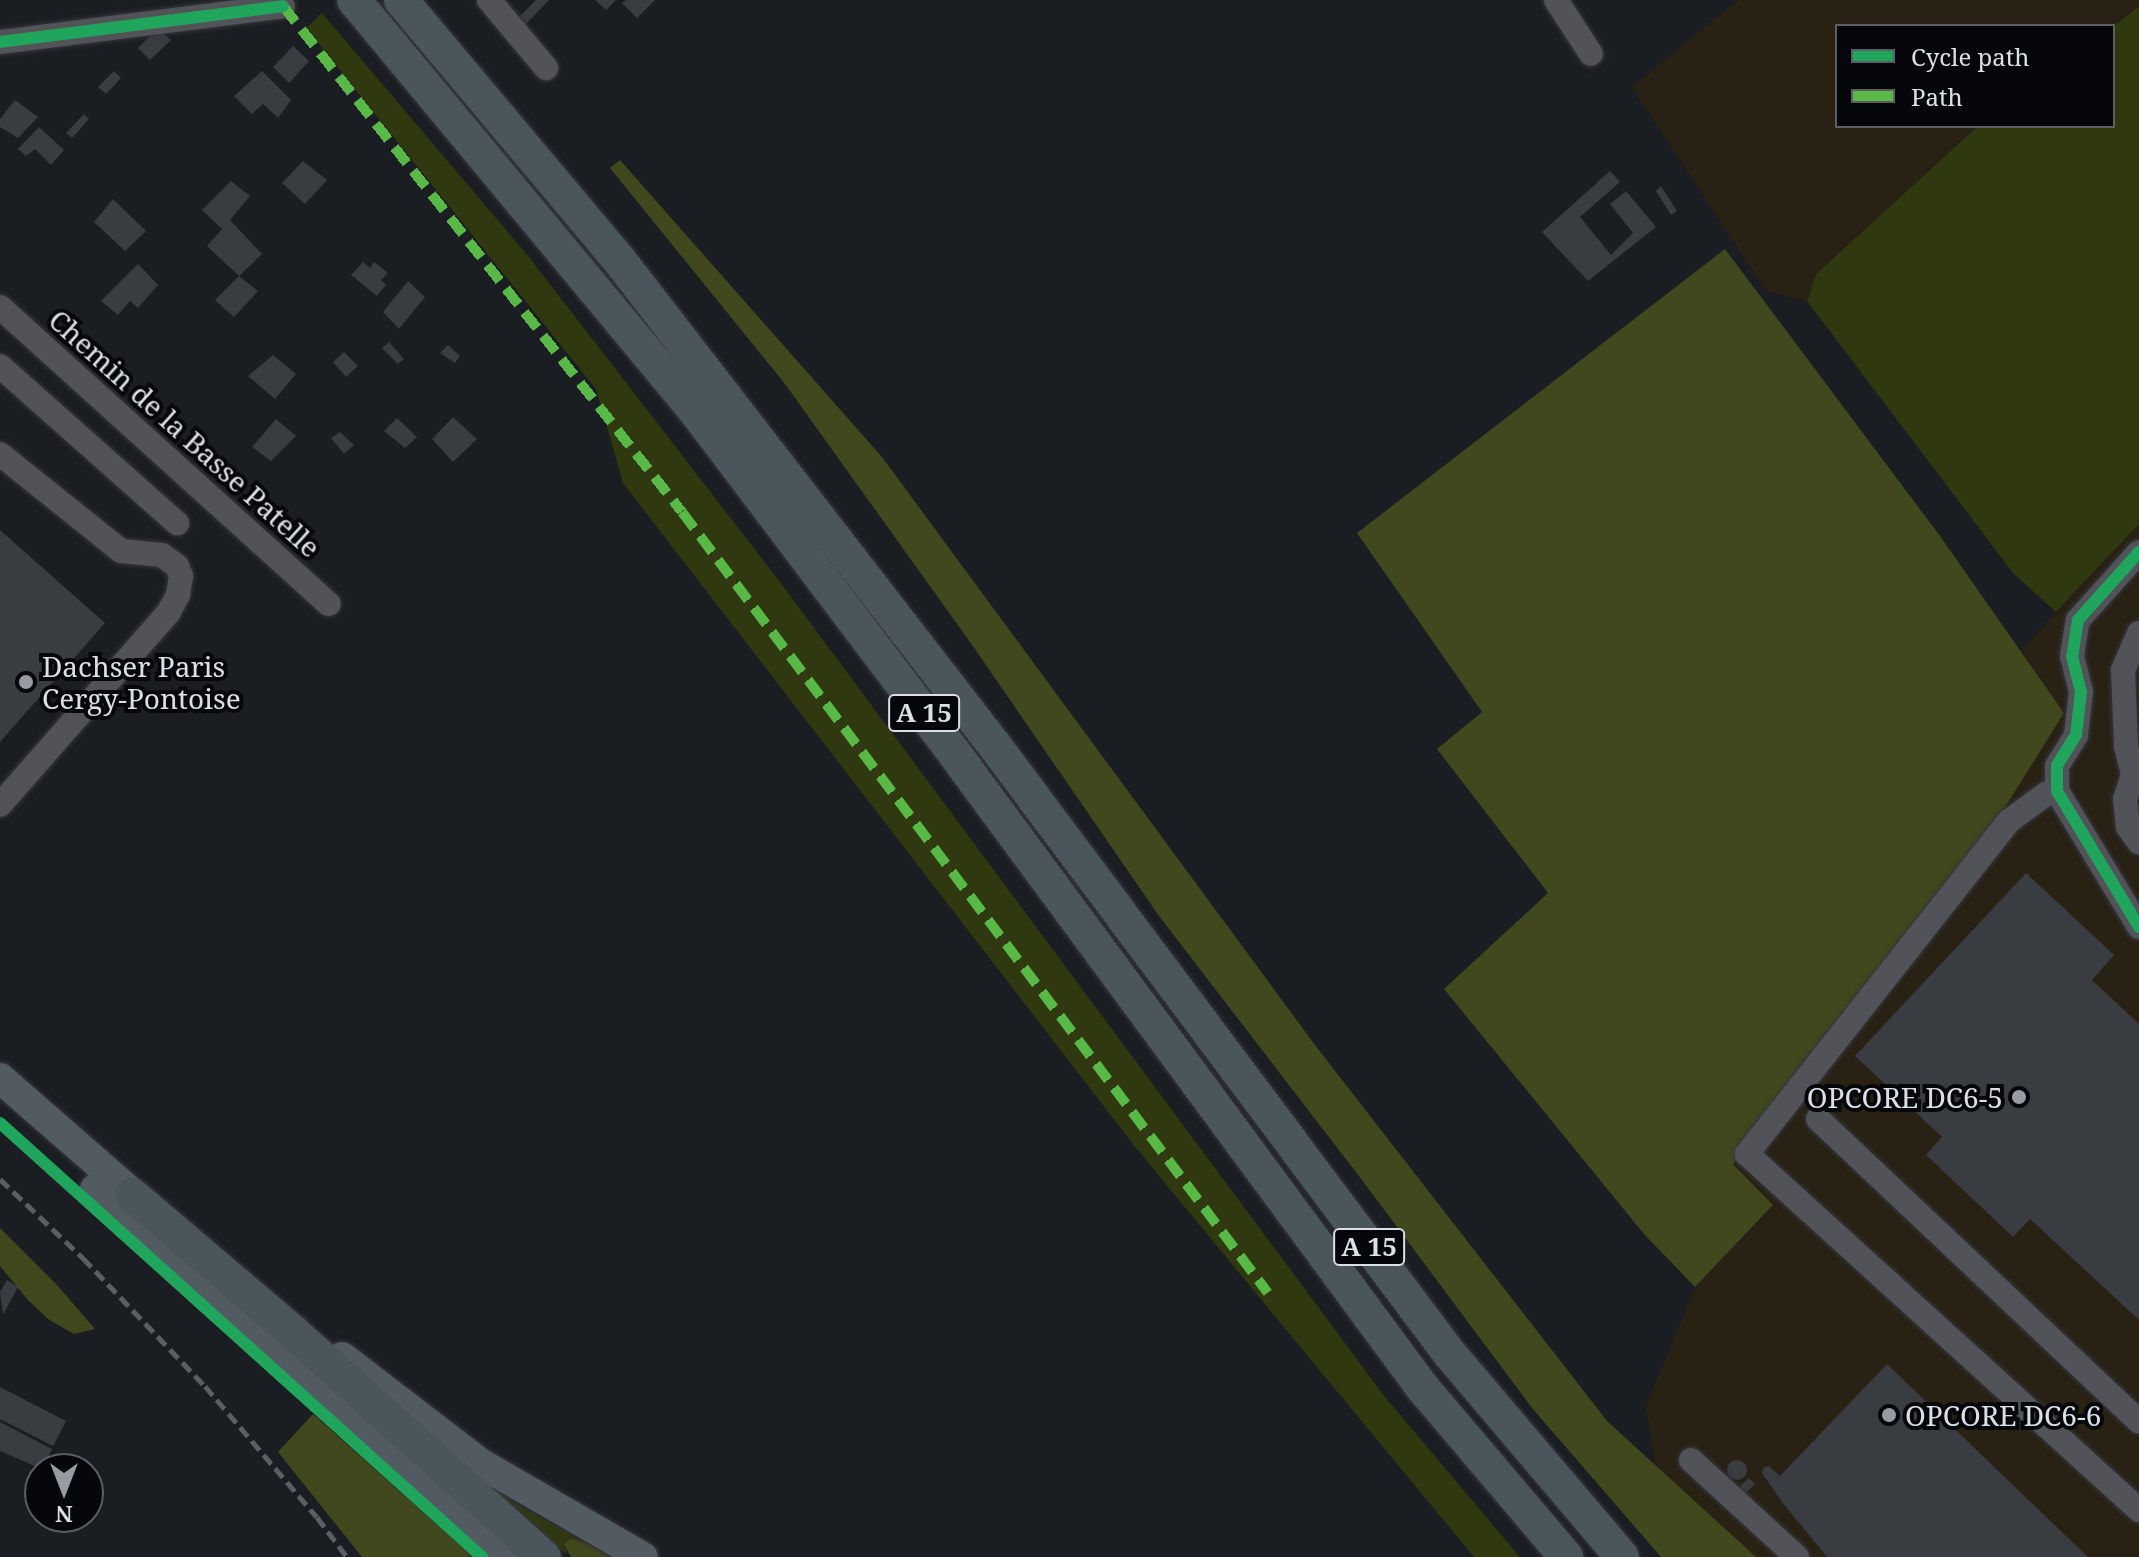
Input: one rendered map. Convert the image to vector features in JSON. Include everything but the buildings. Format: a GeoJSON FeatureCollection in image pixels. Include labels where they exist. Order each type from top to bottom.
{"type":"FeatureCollection","features":[{"type":"Feature","properties":{"kind":"highway","name":"A 15"},"geometry":{"type":"LineString","coordinates":[[354,0],[697,413],[975,781],[1422,1387],[1566,1557]]}},
{"type":"Feature","properties":{"kind":"highway","name":"A 15"},"geometry":{"type":"LineString","coordinates":[[401,0],[620,261],[995,746],[1449,1353],[1622,1557]]}},
{"type":"Feature","properties":{"kind":"highway"},"geometry":{"type":"LineString","coordinates":[[132,1195],[294,1333],[544,1557]]}},
{"type":"Feature","properties":{"kind":"main road"},"geometry":{"type":"LineString","coordinates":[[0,1078],[132,1195],[480,1463],[643,1557]]}},
{"type":"Feature","properties":{"kind":"main road"},"geometry":{"type":"LineString","coordinates":[[0,1106],[509,1557]]}},
{"type":"Feature","properties":{"kind":"street"},"geometry":{"type":"LineString","coordinates":[[489,0],[546,68]]}},
{"type":"Feature","properties":{"kind":"street"},"geometry":{"type":"LineString","coordinates":[[1556,0],[1591,54]]}},
{"type":"Feature","properties":{"kind":"street"},"geometry":{"type":"LineString","coordinates":[[0,42],[283,6]]}},
{"type":"Feature","properties":{"kind":"street","name":"Chemin de la Basse Patelle"},"geometry":{"type":"LineString","coordinates":[[0,307],[329,604]]}},
{"type":"Feature","properties":{"kind":"street"},"geometry":{"type":"LineString","coordinates":[[0,366],[177,523]]}},
{"type":"Feature","properties":{"kind":"street"},"geometry":{"type":"LineString","coordinates":[[0,454],[120,550],[127,554],[162,555],[177,566],[181,576],[178,595],[168,613],[0,805]]}},
{"type":"Feature","properties":{"kind":"street"},"geometry":{"type":"LineString","coordinates":[[2139,552],[2078,620],[2072,656],[2081,692],[2076,735],[2057,766],[2057,791],[2139,927]]}},
{"type":"Feature","properties":{"kind":"street"},"geometry":{"type":"LineString","coordinates":[[2139,633],[2123,670],[2126,746],[2136,778],[2125,799],[2128,827],[2139,842]]}},
{"type":"Feature","properties":{"kind":"street"},"geometry":{"type":"LineString","coordinates":[[2057,791],[2046,794],[2009,821],[1747,1154],[2139,1510]]}},
{"type":"Feature","properties":{"kind":"street"},"geometry":{"type":"LineString","coordinates":[[1818,1119],[2139,1422]]}},
{"type":"Feature","properties":{"kind":"street"},"geometry":{"type":"LineString","coordinates":[[1691,1460],[1797,1557]]}},
{"type":"Feature","properties":{"kind":"shaded area"},"geometry":{"type":"Polygon","coordinates":[[[1738,0],[2139,0],[2139,6],[2115,25],[1835,24],[1835,128],[1976,128],[1816,274],[1807,301],[1766,291],[1632,87],[1738,0]]]}},
{"type":"Feature","properties":{"kind":"shaded area"},"geometry":{"type":"Polygon","coordinates":[[[2139,524],[2139,1557],[1756,1557],[1656,1468],[1646,1406],[1695,1287],[1773,1206],[1733,1164],[1999,817],[2064,713],[2021,650],[2139,524]]]}},
{"type":"Feature","properties":{"kind":"green space"},"geometry":{"type":"Polygon","coordinates":[[[2139,6],[2139,524],[2056,612],[2013,573],[1807,301],[1816,274],[1976,128],[2115,128],[2115,25],[2139,6]]]}},
{"type":"Feature","properties":{"kind":"green space"},"geometry":{"type":"Polygon","coordinates":[[[322,13],[529,257],[780,582],[1385,1397],[1520,1557],[1474,1557],[1136,1148],[623,483],[596,389],[306,28],[322,13]]]}},
{"type":"Feature","properties":{"kind":"green space"},"geometry":{"type":"Polygon","coordinates":[[[620,160],[882,457],[1315,1045],[1607,1421],[1756,1557],[1661,1557],[1532,1408],[1159,916],[970,642],[785,384],[610,168],[620,160]]]}},
{"type":"Feature","properties":{"kind":"green space"},"geometry":{"type":"Polygon","coordinates":[[[1725,249],[1940,536],[2064,713],[1999,817],[1733,1164],[1773,1205],[1695,1287],[1644,1234],[1444,989],[1548,893],[1437,749],[1482,712],[1357,533],[1725,249]]]}},
{"type":"Feature","properties":{"kind":"green space"},"geometry":{"type":"Polygon","coordinates":[[[0,1228],[57,1285],[95,1329],[74,1334],[48,1319],[28,1300],[0,1266],[0,1228]]]}},
{"type":"Feature","properties":{"kind":"green space"},"geometry":{"type":"Polygon","coordinates":[[[313,1414],[472,1557],[362,1557],[278,1452],[313,1414]]]}},
{"type":"Feature","properties":{"kind":"green space"},"geometry":{"type":"Polygon","coordinates":[[[458,1461],[514,1502],[584,1542],[569,1540],[564,1546],[568,1555],[464,1475],[458,1461]]]}},
{"type":"Feature","properties":{"kind":"green space"},"geometry":{"type":"Polygon","coordinates":[[[570,1539],[584,1542],[612,1557],[571,1557],[564,1545],[570,1539]]]}},
{"type":"Feature","properties":{"kind":"railway"},"geometry":{"type":"LineString","coordinates":[[0,1179],[83,1258],[205,1386],[317,1517],[347,1557]]}},
{"type":"Feature","properties":{"kind":"marked path"},"geometry":{"type":"LineString","coordinates":[[283,6],[682,512],[1268,1293]]}},
{"type":"Feature","properties":{"kind":"cycle path"},"geometry":{"type":"LineString","coordinates":[[0,42],[283,6]]}},
{"type":"Feature","properties":{"kind":"cycle path"},"geometry":{"type":"LineString","coordinates":[[2139,552],[2078,620],[2072,656],[2081,692],[2076,735],[2057,766],[2057,791],[2139,927]]}},
{"type":"Feature","properties":{"kind":"cycle path"},"geometry":{"type":"LineString","coordinates":[[0,1123],[482,1557]]}},
{"type":"Feature","properties":{"kind":"place","name":"Dachser Paris Cergy-Pontoise"},"geometry":{"type":"Point","coordinates":[26,682]}},
{"type":"Feature","properties":{"kind":"place","name":"OPCORE DC6-5"},"geometry":{"type":"Point","coordinates":[2019,1097]}},
{"type":"Feature","properties":{"kind":"place","name":"OPCORE DC6-6"},"geometry":{"type":"Point","coordinates":[1889,1415]}}]}
